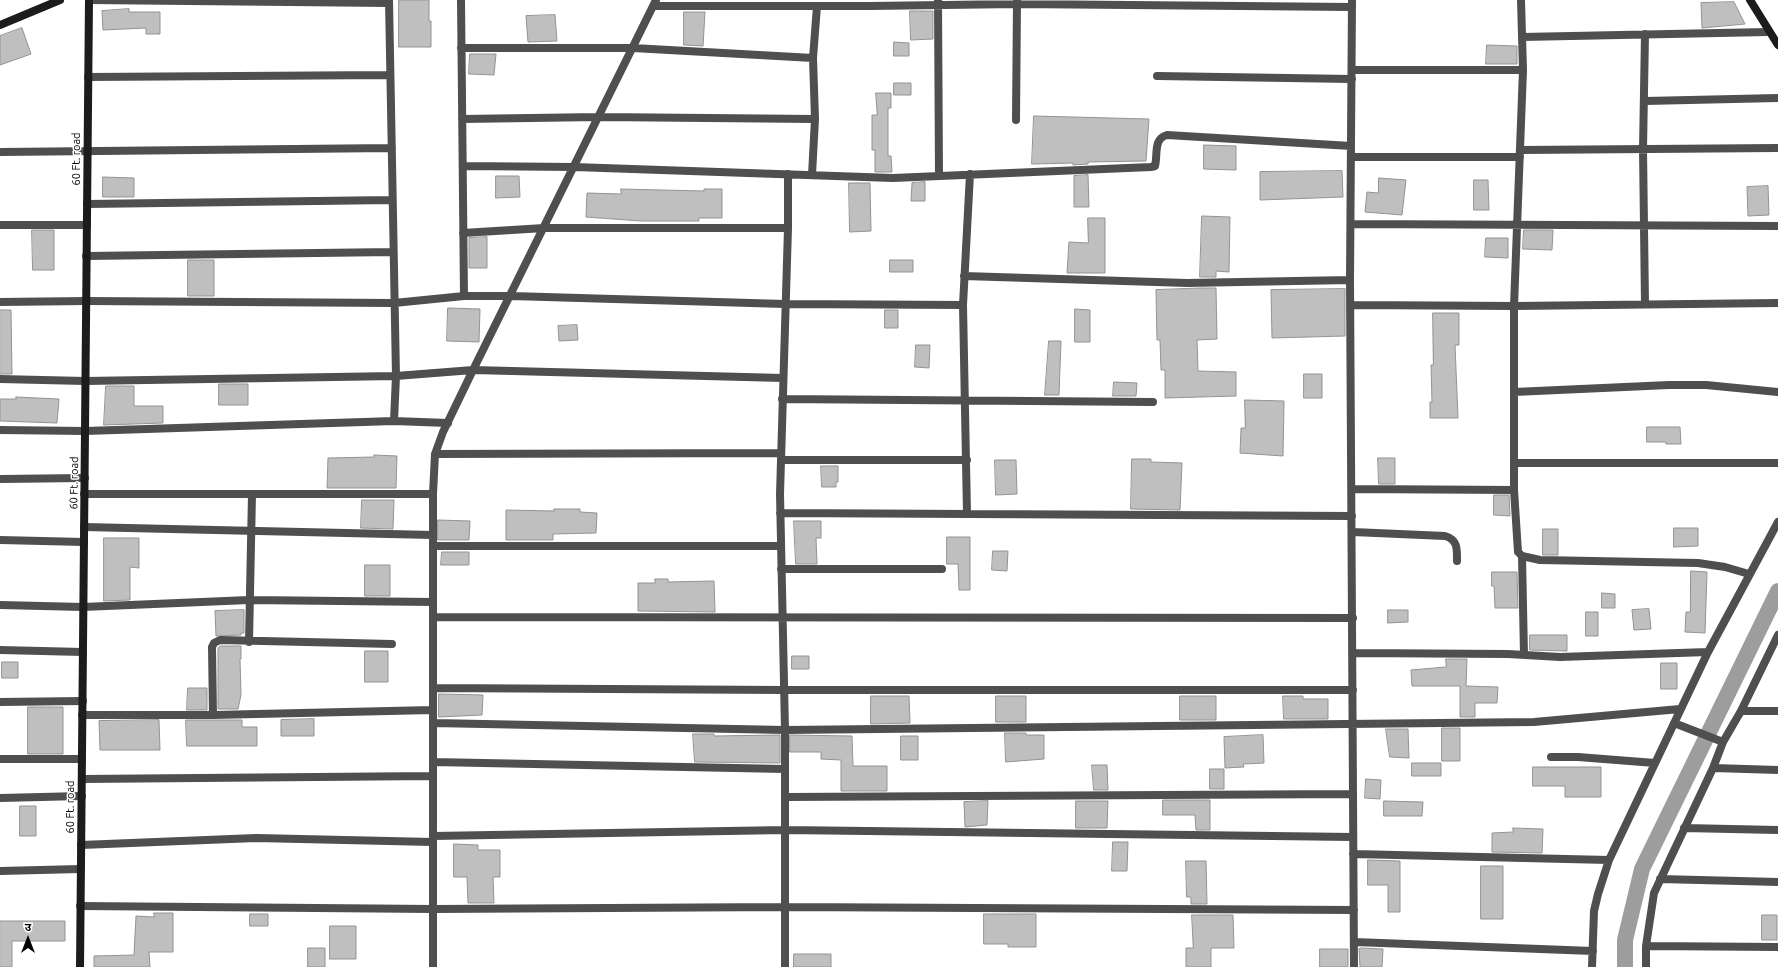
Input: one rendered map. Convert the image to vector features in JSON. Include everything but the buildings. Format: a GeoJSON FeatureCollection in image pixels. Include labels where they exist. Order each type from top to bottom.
{"type":"FeatureCollection","features":[{"type":"Feature","properties":{"kind":"street"},"geometry":{"type":"LineString","coordinates":[[0,25],[60,0]]}},
{"type":"Feature","properties":{"kind":"street"},"geometry":{"type":"LineString","coordinates":[[89,0],[389,2],[396,376],[394,421]]}},
{"type":"Feature","properties":{"kind":"street","name":"60 Ft. road"},"geometry":{"type":"LineString","coordinates":[[80,967],[89,0]]}},
{"type":"Feature","properties":{"kind":"street"},"geometry":{"type":"LineString","coordinates":[[461,0],[464,296]]}},
{"type":"Feature","properties":{"kind":"street"},"geometry":{"type":"LineString","coordinates":[[1521,0],[1523,70],[1514,306],[1514,490],[1518,552],[1522,556],[1540,560],[1698,563],[1725,566],[1749,574]]}},
{"type":"Feature","properties":{"kind":"street"},"geometry":{"type":"LineString","coordinates":[[1750,0],[1768,32],[1778,45]]}},
{"type":"Feature","properties":{"kind":"street"},"geometry":{"type":"LineString","coordinates":[[938,2],[939,176]]}},
{"type":"Feature","properties":{"kind":"street"},"geometry":{"type":"LineString","coordinates":[[432,967],[432,494],[435,454],[473,370],[655,3],[817,6],[938,2],[1352,4],[1350,280],[1352,305],[1354,967]]}},
{"type":"Feature","properties":{"kind":"street"},"geometry":{"type":"LineString","coordinates":[[1016,120],[1017,2]]}},
{"type":"Feature","properties":{"kind":"street"},"geometry":{"type":"LineString","coordinates":[[812,175],[815,119],[813,58],[817,6]]}},
{"type":"Feature","properties":{"kind":"street"},"geometry":{"type":"LineString","coordinates":[[1522,37],[1768,32]]}},
{"type":"Feature","properties":{"kind":"street"},"geometry":{"type":"LineString","coordinates":[[1645,34],[1642,149],[1645,304]]}},
{"type":"Feature","properties":{"kind":"street"},"geometry":{"type":"LineString","coordinates":[[461,48],[633,48],[813,58]]}},
{"type":"Feature","properties":{"kind":"street"},"geometry":{"type":"LineString","coordinates":[[1157,76],[1523,70]]}},
{"type":"Feature","properties":{"kind":"street"},"geometry":{"type":"LineString","coordinates":[[88,77],[390,75]]}},
{"type":"Feature","properties":{"kind":"street"},"geometry":{"type":"LineString","coordinates":[[1644,101],[1778,98]]}},
{"type":"Feature","properties":{"kind":"street"},"geometry":{"type":"LineString","coordinates":[[462,119],[599,117],[815,119]]}},
{"type":"Feature","properties":{"kind":"street"},"geometry":{"type":"LineString","coordinates":[[463,166],[574,167],[893,178],[1150,167],[1154,166],[1156,161],[1157,142],[1161,137],[1168,135],[1351,146]]}},
{"type":"Feature","properties":{"kind":"street"},"geometry":{"type":"LineString","coordinates":[[0,152],[392,148]]}},
{"type":"Feature","properties":{"kind":"street"},"geometry":{"type":"LineString","coordinates":[[1351,157],[1642,149],[1778,148]]}},
{"type":"Feature","properties":{"kind":"street"},"geometry":{"type":"LineString","coordinates":[[785,967],[785,730],[780,513],[788,228],[788,174]]}},
{"type":"Feature","properties":{"kind":"street"},"geometry":{"type":"LineString","coordinates":[[968,514],[963,305],[970,174]]}},
{"type":"Feature","properties":{"kind":"street"},"geometry":{"type":"LineString","coordinates":[[87,204],[392,200]]}},
{"type":"Feature","properties":{"kind":"street"},"geometry":{"type":"LineString","coordinates":[[1351,224],[1517,226],[1778,226]]}},
{"type":"Feature","properties":{"kind":"street"},"geometry":{"type":"LineString","coordinates":[[0,225],[87,225]]}},
{"type":"Feature","properties":{"kind":"street"},"geometry":{"type":"LineString","coordinates":[[463,233],[544,228],[788,228]]}},
{"type":"Feature","properties":{"kind":"street"},"geometry":{"type":"LineString","coordinates":[[86,256],[393,252]]}},
{"type":"Feature","properties":{"kind":"street"},"geometry":{"type":"LineString","coordinates":[[964,276],[1187,283],[1350,280]]}},
{"type":"Feature","properties":{"kind":"street"},"geometry":{"type":"LineString","coordinates":[[0,302],[86,301],[394,303],[464,296],[511,296],[785,304],[963,305]]}},
{"type":"Feature","properties":{"kind":"street"},"geometry":{"type":"LineString","coordinates":[[1352,305],[1514,306],[1778,303]]}},
{"type":"Feature","properties":{"kind":"street"},"geometry":{"type":"LineString","coordinates":[[0,379],[85,381],[396,376],[473,370],[783,378]]}},
{"type":"Feature","properties":{"kind":"street"},"geometry":{"type":"LineString","coordinates":[[1514,392],[1676,385],[1706,385],[1778,392]]}},
{"type":"Feature","properties":{"kind":"street"},"geometry":{"type":"LineString","coordinates":[[782,399],[1153,402]]}},
{"type":"Feature","properties":{"kind":"street"},"geometry":{"type":"LineString","coordinates":[[0,430],[85,431],[394,421],[448,423]]}},
{"type":"Feature","properties":{"kind":"street"},"geometry":{"type":"LineString","coordinates":[[435,454],[967,460]]}},
{"type":"Feature","properties":{"kind":"street"},"geometry":{"type":"LineString","coordinates":[[1514,462],[1778,463]]}},
{"type":"Feature","properties":{"kind":"street"},"geometry":{"type":"LineString","coordinates":[[0,479],[85,478]]}},
{"type":"Feature","properties":{"kind":"street"},"geometry":{"type":"LineString","coordinates":[[1352,489],[1514,490]]}},
{"type":"Feature","properties":{"kind":"street"},"geometry":{"type":"LineString","coordinates":[[84,494],[432,494]]}},
{"type":"Feature","properties":{"kind":"street"},"geometry":{"type":"LineString","coordinates":[[249,642],[252,494]]}},
{"type":"Feature","properties":{"kind":"street"},"geometry":{"type":"LineString","coordinates":[[780,513],[1352,516]]}},
{"type":"Feature","properties":{"kind":"street"},"geometry":{"type":"LineString","coordinates":[[1592,967],[1594,911],[1609,860],[1708,652],[1778,522]]}},
{"type":"Feature","properties":{"kind":"street"},"geometry":{"type":"LineString","coordinates":[[84,527],[432,534]]}},
{"type":"Feature","properties":{"kind":"street"},"geometry":{"type":"LineString","coordinates":[[1353,532],[1445,536],[1455,541],[1457,561]]}},
{"type":"Feature","properties":{"kind":"street"},"geometry":{"type":"LineString","coordinates":[[0,540],[84,542]]}},
{"type":"Feature","properties":{"kind":"street"},"geometry":{"type":"LineString","coordinates":[[432,546],[781,546]]}},
{"type":"Feature","properties":{"kind":"street"},"geometry":{"type":"LineString","coordinates":[[1522,556],[1524,655]]}},
{"type":"Feature","properties":{"kind":"street"},"geometry":{"type":"LineString","coordinates":[[782,568],[942,569]]}},
{"type":"Feature","properties":{"kind":"street"},"geometry":{"type":"LineString","coordinates":[[0,605],[83,607],[249,600],[433,602]]}},
{"type":"Feature","properties":{"kind":"street"},"geometry":{"type":"LineString","coordinates":[[432,617],[1353,618]]}},
{"type":"Feature","properties":{"kind":"street"},"geometry":{"type":"LineString","coordinates":[[1646,967],[1646,946],[1652,900],[1713,768],[1723,742],[1776,646],[1778,636]]}},
{"type":"Feature","properties":{"kind":"street"},"geometry":{"type":"LineString","coordinates":[[213,715],[212,647],[214,643],[220,640],[249,642],[392,644]]}},
{"type":"Feature","properties":{"kind":"street"},"geometry":{"type":"LineString","coordinates":[[0,650],[83,652]]}},
{"type":"Feature","properties":{"kind":"street"},"geometry":{"type":"LineString","coordinates":[[1353,653],[1524,655],[1560,657],[1708,652]]}},
{"type":"Feature","properties":{"kind":"street"},"geometry":{"type":"LineString","coordinates":[[432,688],[784,690],[1353,690]]}},
{"type":"Feature","properties":{"kind":"street"},"geometry":{"type":"LineString","coordinates":[[0,702],[83,701]]}},
{"type":"Feature","properties":{"kind":"street"},"geometry":{"type":"LineString","coordinates":[[433,723],[785,730],[1534,722],[1680,709]]}},
{"type":"Feature","properties":{"kind":"street"},"geometry":{"type":"LineString","coordinates":[[82,715],[213,715],[432,710]]}},
{"type":"Feature","properties":{"kind":"street"},"geometry":{"type":"LineString","coordinates":[[1741,710],[1778,711]]}},
{"type":"Feature","properties":{"kind":"street"},"geometry":{"type":"LineString","coordinates":[[1674,723],[1723,742]]}},
{"type":"Feature","properties":{"kind":"street"},"geometry":{"type":"LineString","coordinates":[[1551,757],[1578,757],[1655,763]]}},
{"type":"Feature","properties":{"kind":"street"},"geometry":{"type":"LineString","coordinates":[[0,759],[82,759]]}},
{"type":"Feature","properties":{"kind":"street"},"geometry":{"type":"LineString","coordinates":[[433,762],[785,769]]}},
{"type":"Feature","properties":{"kind":"street"},"geometry":{"type":"LineString","coordinates":[[1713,768],[1778,770]]}},
{"type":"Feature","properties":{"kind":"street"},"geometry":{"type":"LineString","coordinates":[[82,778],[432,776]]}},
{"type":"Feature","properties":{"kind":"street"},"geometry":{"type":"LineString","coordinates":[[785,797],[1353,794]]}},
{"type":"Feature","properties":{"kind":"street"},"geometry":{"type":"LineString","coordinates":[[0,798],[82,796]]}},
{"type":"Feature","properties":{"kind":"street"},"geometry":{"type":"LineString","coordinates":[[1684,828],[1778,830]]}},
{"type":"Feature","properties":{"kind":"street"},"geometry":{"type":"LineString","coordinates":[[81,845],[256,838],[432,839],[786,830],[1353,837]]}},
{"type":"Feature","properties":{"kind":"street"},"geometry":{"type":"LineString","coordinates":[[1353,854],[1609,860]]}},
{"type":"Feature","properties":{"kind":"street"},"geometry":{"type":"LineString","coordinates":[[0,871],[80,869]]}},
{"type":"Feature","properties":{"kind":"street"},"geometry":{"type":"LineString","coordinates":[[1660,880],[1778,882]]}},
{"type":"Feature","properties":{"kind":"street"},"geometry":{"type":"LineString","coordinates":[[80,906],[432,909],[785,907],[1354,910]]}},
{"type":"Feature","properties":{"kind":"street"},"geometry":{"type":"LineString","coordinates":[[1354,942],[1593,951]]}},
{"type":"Feature","properties":{"kind":"street"},"geometry":{"type":"LineString","coordinates":[[1646,946],[1778,947]]}},
{"type":"Feature","properties":{"kind":"waterway"},"geometry":{"type":"LineString","coordinates":[[1625,967],[1625,940],[1642,869],[1778,591]]}}]}
